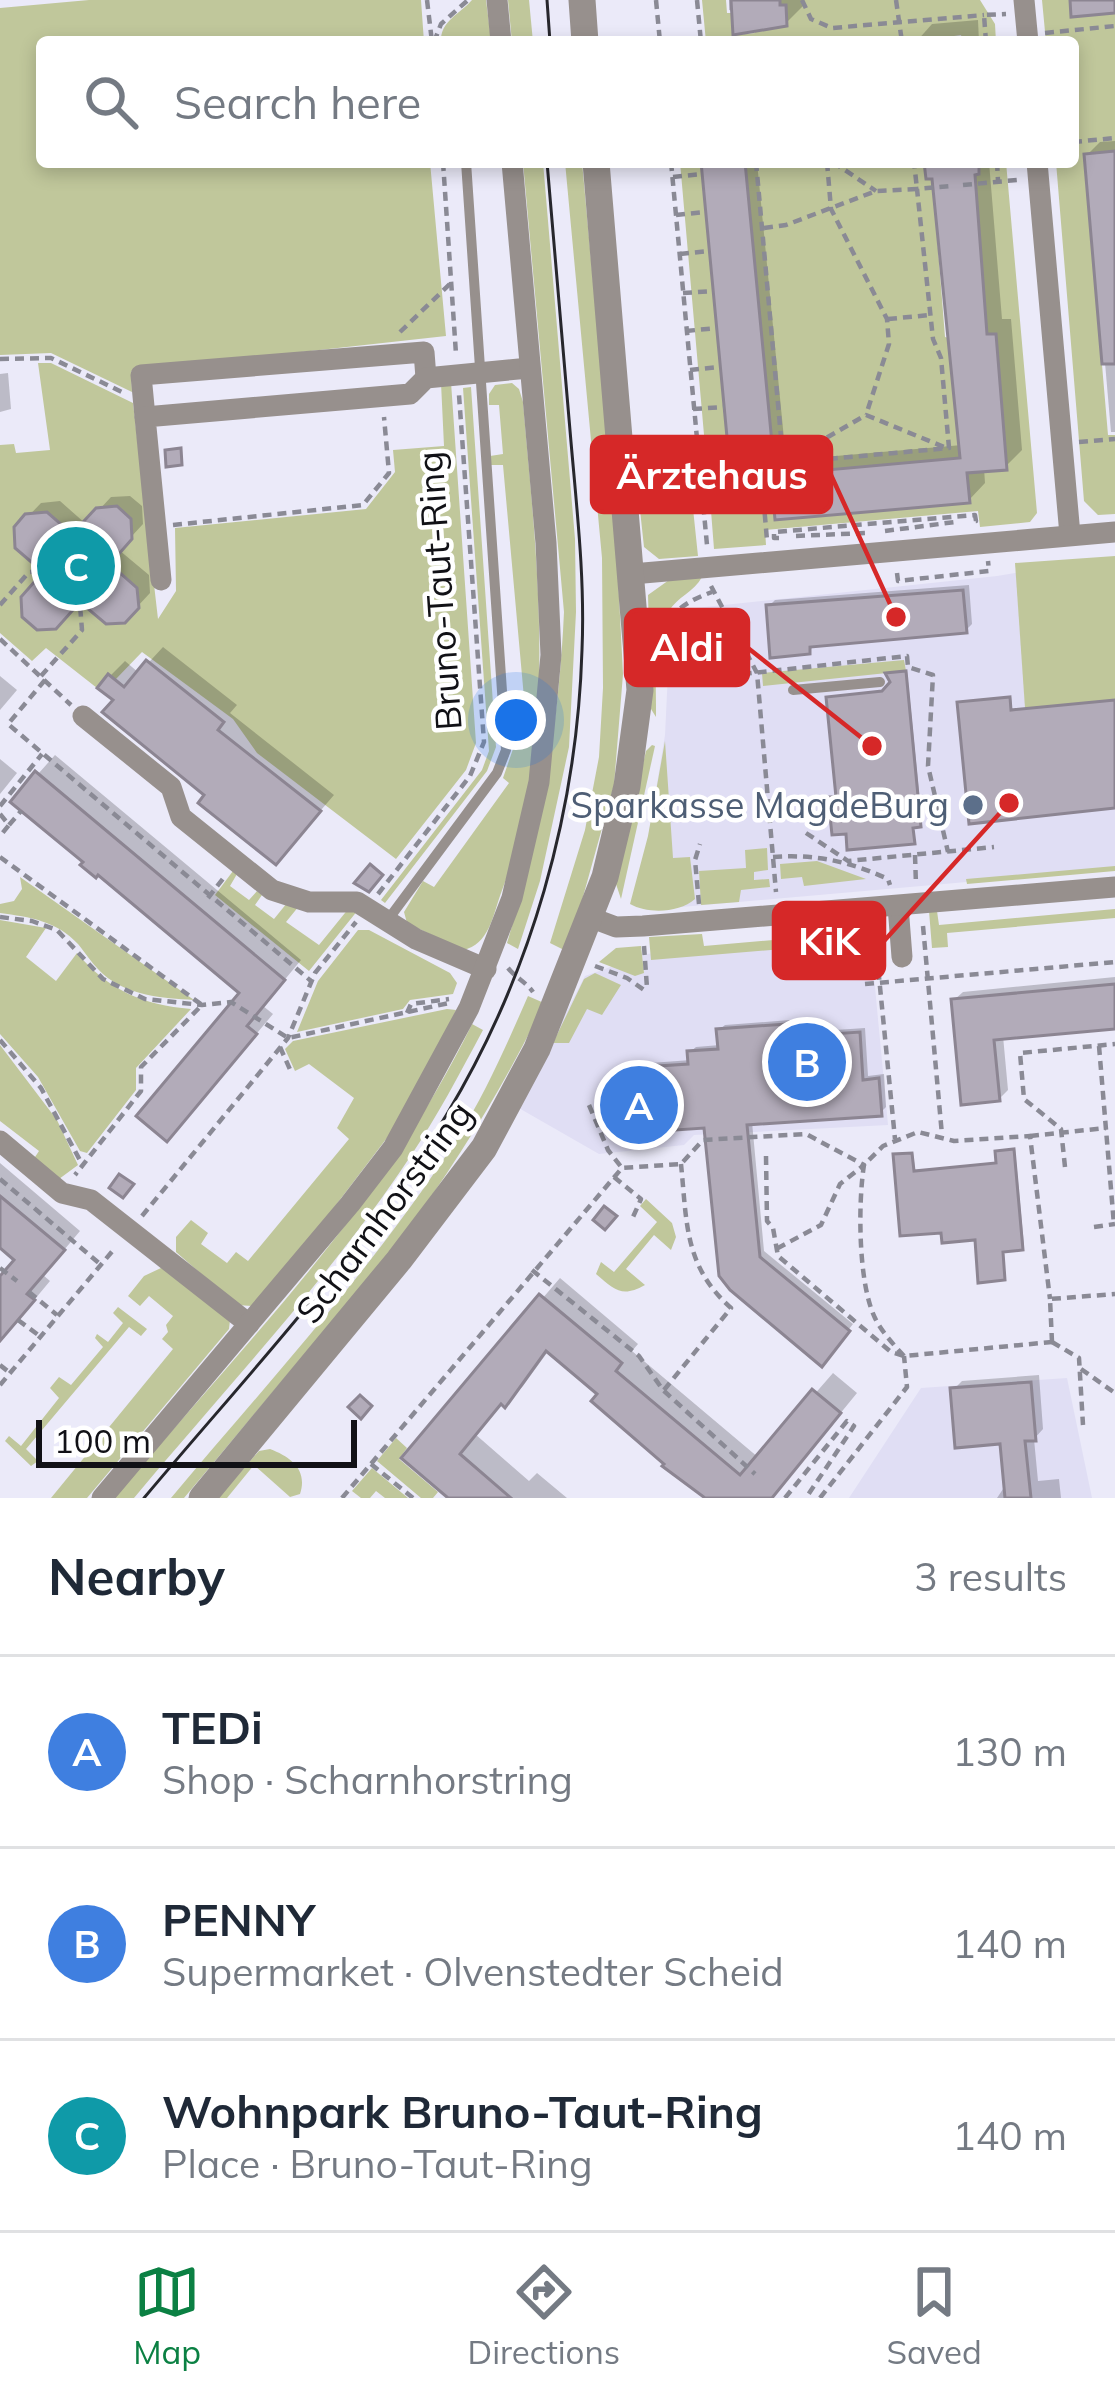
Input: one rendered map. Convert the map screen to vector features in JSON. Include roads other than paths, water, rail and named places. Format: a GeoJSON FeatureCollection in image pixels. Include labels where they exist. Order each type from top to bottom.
{"type":"FeatureCollection","features":[{"type":"Feature","properties":{"kind":"street"},"geometry":{"type":"LineString","coordinates":[[497,0],[500,36]]}},
{"type":"Feature","properties":{"kind":"street"},"geometry":{"type":"LineString","coordinates":[[582,0],[585,36]]}},
{"type":"Feature","properties":{"kind":"street"},"geometry":{"type":"LineString","coordinates":[[102,1498],[393,1148],[492,975],[529,836],[550,676],[548,566],[513,168]]}},
{"type":"Feature","properties":{"kind":"street","name":"Scharnhorstring"},"geometry":{"type":"LineString","coordinates":[[202,1498],[475,1162],[537,1049],[592,918],[622,812],[638,719],[640,675],[597,168]]}},
{"type":"Feature","properties":{"kind":"street"},"geometry":{"type":"LineString","coordinates":[[1037,170],[1070,536]]}},
{"type":"Feature","properties":{"kind":"street"},"geometry":{"type":"LineString","coordinates":[[161,580],[141,375],[424,352],[426,378]]}},
{"type":"Feature","properties":{"kind":"street"},"geometry":{"type":"LineString","coordinates":[[144,410],[410,394],[426,378],[530,368]]}},
{"type":"Feature","properties":{"kind":"street"},"geometry":{"type":"LineString","coordinates":[[632,574],[1115,532]]}},
{"type":"Feature","properties":{"kind":"street"},"geometry":{"type":"LineString","coordinates":[[82,716],[171,787],[181,817],[272,890],[309,902],[348,900],[492,975]]}},
{"type":"Feature","properties":{"kind":"street"},"geometry":{"type":"LineString","coordinates":[[592,918],[616,927],[700,922],[913,908],[1115,886]]}},
{"type":"Feature","properties":{"kind":"street"},"geometry":{"type":"LineString","coordinates":[[902,957],[913,908]]}},
{"type":"Feature","properties":{"kind":"street"},"geometry":{"type":"LineString","coordinates":[[0,1141],[62,1193],[92,1200],[249,1324]]}},
{"type":"Feature","properties":{"kind":"lane"},"geometry":{"type":"LineString","coordinates":[[387,921],[497,773],[505,755],[506,723],[468,374],[466,168]]}},
{"type":"Feature","properties":{"kind":"lane"},"geometry":{"type":"LineString","coordinates":[[793,690],[880,682]]}},
{"type":"Feature","properties":{"kind":"tram line"},"geometry":{"type":"LineString","coordinates":[[547,0],[550,36]]}},
{"type":"Feature","properties":{"kind":"tram line"},"geometry":{"type":"LineString","coordinates":[[144,1498],[303,1312],[414,1165],[477,1061],[503,1005],[544,891],[571,772],[583,624],[548,168]]}},
{"type":"Feature","properties":{"kind":"place","name":"Wohnpark Bruno-Taut-Ring"},"geometry":{"type":"Point","coordinates":[76,566]}},
{"type":"Feature","properties":{"kind":"place","name":"Ärztehaus"},"geometry":{"type":"Point","coordinates":[896,617]}},
{"type":"Feature","properties":{"kind":"place","name":"Aldi"},"geometry":{"type":"Point","coordinates":[872,746]}},
{"type":"Feature","properties":{"kind":"place","name":"KiK"},"geometry":{"type":"Point","coordinates":[1009,803]}},
{"type":"Feature","properties":{"kind":"place","name":"Sparkasse MagdeBurg"},"geometry":{"type":"Point","coordinates":[973,805]}},
{"type":"Feature","properties":{"kind":"place","name":"PENNY"},"geometry":{"type":"Point","coordinates":[807,1062]}},
{"type":"Feature","properties":{"kind":"place","name":"TEDi"},"geometry":{"type":"Point","coordinates":[639,1105]}}]}
